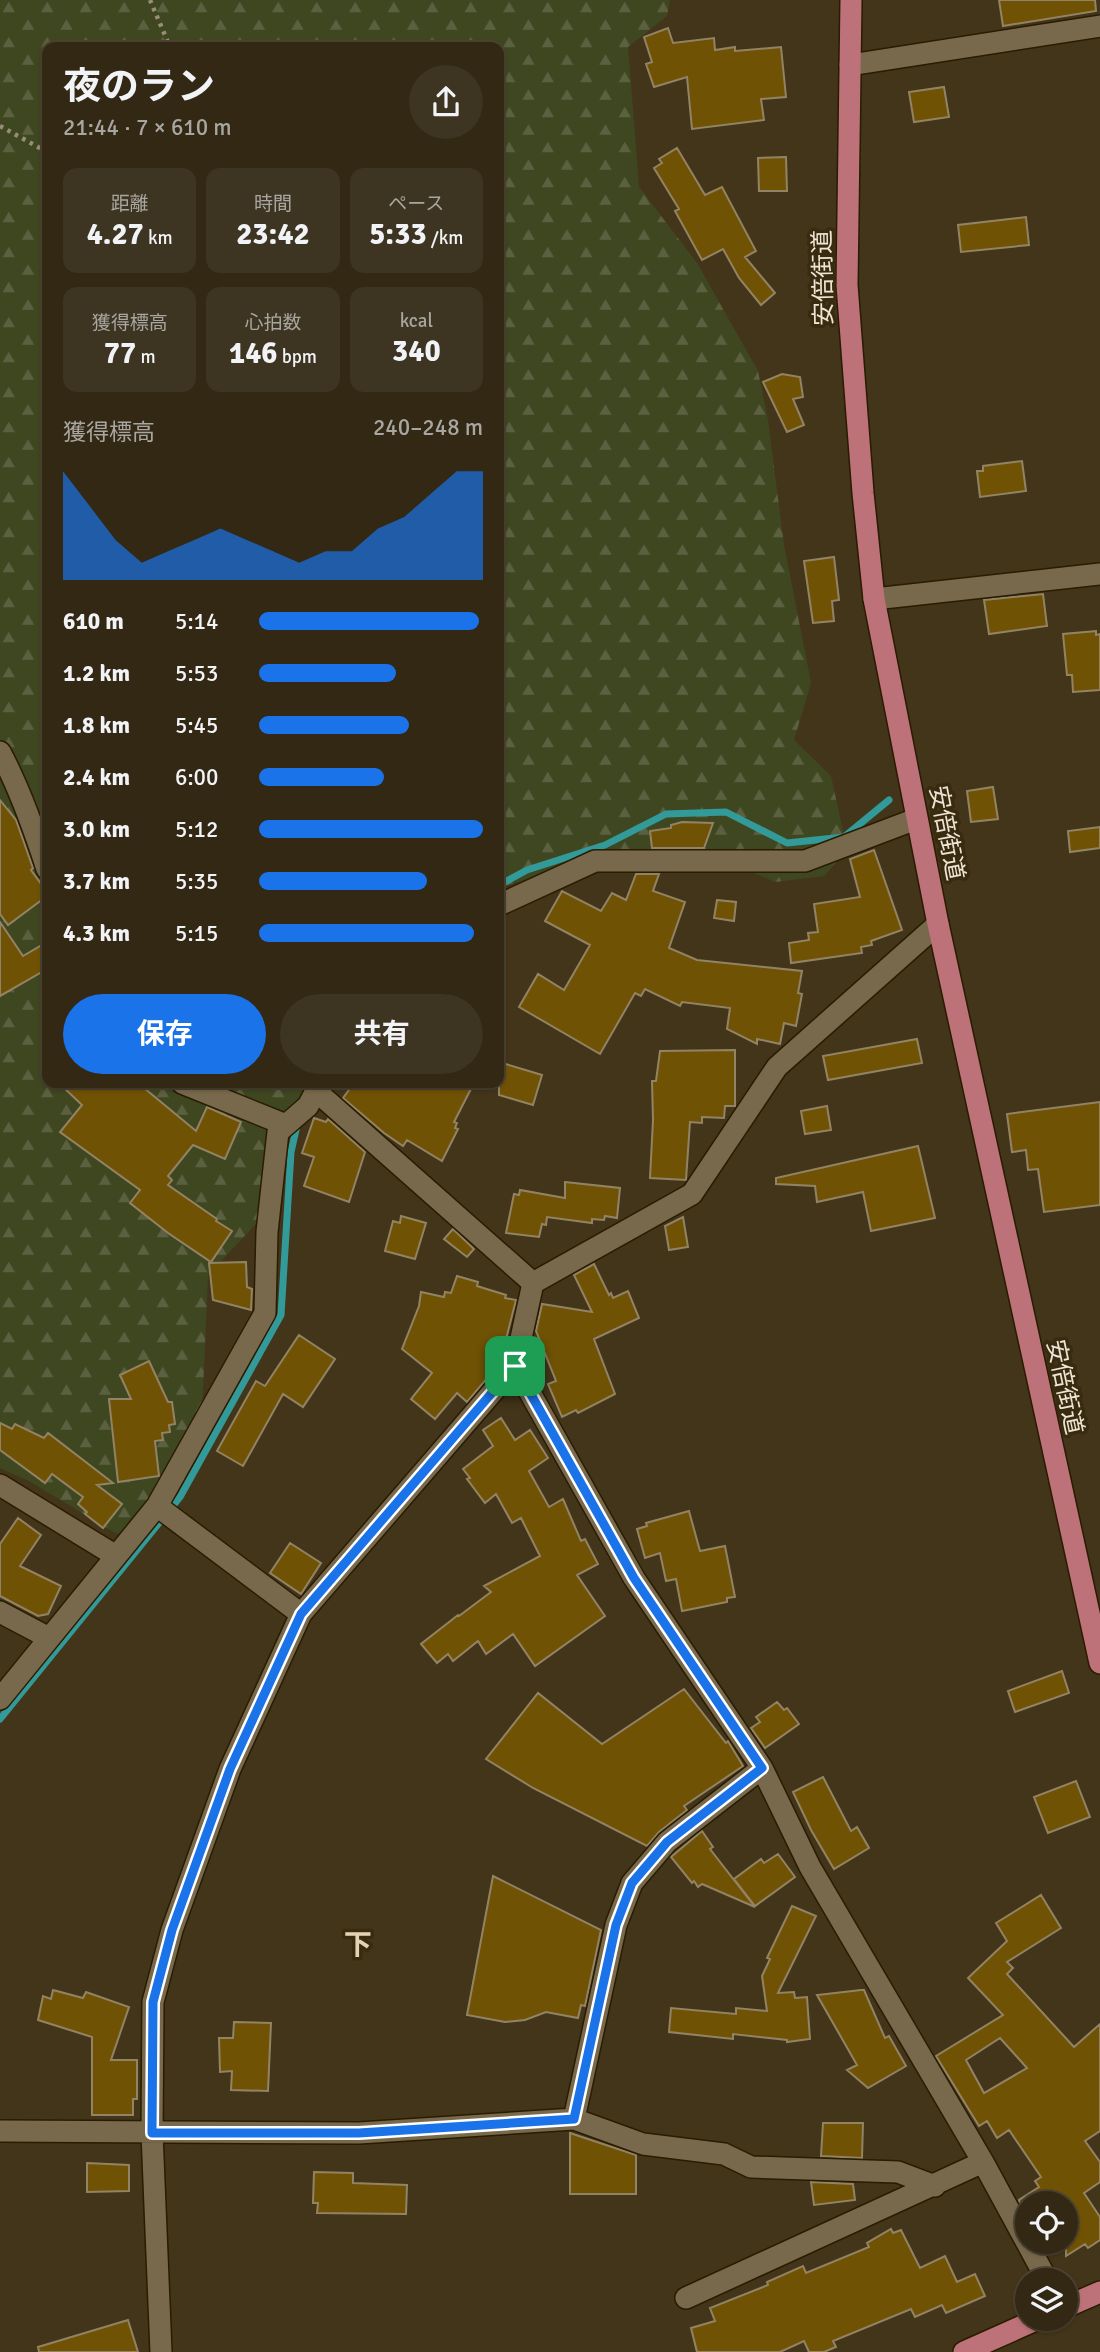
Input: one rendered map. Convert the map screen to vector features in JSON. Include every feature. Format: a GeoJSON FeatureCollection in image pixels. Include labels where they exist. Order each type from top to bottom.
{"type":"FeatureCollection","features":[{"type":"Feature","properties":{"kind":"main road","name":"安倍街道"},"geometry":{"type":"LineString","coordinates":[[851,0],[847,285],[874,599],[938,924],[1100,1663]]}},
{"type":"Feature","properties":{"kind":"main road"},"geometry":{"type":"LineString","coordinates":[[1078,2301],[1100,2292]]}},
{"type":"Feature","properties":{"kind":"main road"},"geometry":{"type":"LineString","coordinates":[[964,2352],[1015,2329]]}},
{"type":"Feature","properties":{"kind":"street"},"geometry":{"type":"LineString","coordinates":[[850,65],[1100,26]]}},
{"type":"Feature","properties":{"kind":"street"},"geometry":{"type":"LineString","coordinates":[[874,599],[1100,574]]}},
{"type":"Feature","properties":{"kind":"street"},"geometry":{"type":"LineString","coordinates":[[0,752],[12,774],[42,854]]}},
{"type":"Feature","properties":{"kind":"street"},"geometry":{"type":"LineString","coordinates":[[504,903],[594,861],[805,861],[916,819]]}},
{"type":"Feature","properties":{"kind":"street"},"geometry":{"type":"LineString","coordinates":[[162,2352],[152,2133],[153,2002],[172,1930],[230,1769],[301,1614],[515,1366],[533,1283],[692,1194],[777,1067],[938,924]]}},
{"type":"Feature","properties":{"kind":"street"},"geometry":{"type":"LineString","coordinates":[[194,1088],[286,1125]]}},
{"type":"Feature","properties":{"kind":"street"},"geometry":{"type":"LineString","coordinates":[[0,1699],[157,1506],[265,1313],[267,1232],[278,1132],[308,1106],[317,1088]]}},
{"type":"Feature","properties":{"kind":"street"},"geometry":{"type":"LineString","coordinates":[[319,1088],[533,1283]]}},
{"type":"Feature","properties":{"kind":"street"},"geometry":{"type":"LineString","coordinates":[[515,1366],[634,1578],[762,1768],[810,1867],[984,2162],[1041,2268]]}},
{"type":"Feature","properties":{"kind":"street"},"geometry":{"type":"LineString","coordinates":[[0,1485],[116,1556]]}},
{"type":"Feature","properties":{"kind":"street"},"geometry":{"type":"LineString","coordinates":[[157,1506],[301,1614]]}},
{"type":"Feature","properties":{"kind":"street"},"geometry":{"type":"LineString","coordinates":[[0,1612],[49,1638]]}},
{"type":"Feature","properties":{"kind":"street"},"geometry":{"type":"LineString","coordinates":[[574,2119],[616,1925],[632,1883],[667,1842],[762,1768]]}},
{"type":"Feature","properties":{"kind":"street"},"geometry":{"type":"LineString","coordinates":[[0,2131],[359,2133],[574,2119],[643,2144],[724,2154],[751,2167],[898,2172],[935,2186]]}},
{"type":"Feature","properties":{"kind":"street"},"geometry":{"type":"LineString","coordinates":[[686,2298],[984,2162]]}},
{"type":"Feature","properties":{"kind":"path"},"geometry":{"type":"LineString","coordinates":[[150,0],[168,42]]}},
{"type":"Feature","properties":{"kind":"path"},"geometry":{"type":"LineString","coordinates":[[0,126],[42,149]]}},
{"type":"Feature","properties":{"kind":"green space"},"geometry":{"type":"Polygon","coordinates":[[[0,0],[670,0],[667,16],[628,47],[639,187],[697,263],[758,371],[768,420],[784,545],[811,683],[794,740],[831,776],[847,849],[824,876],[775,882],[713,855],[570,865],[504,886],[504,42],[42,42],[42,1088],[306,1088],[267,1212],[208,1275],[201,1438],[158,1510],[117,1534],[29,1481],[0,1468],[0,0]]]}},
{"type":"Feature","properties":{"kind":"building"},"geometry":{"type":"Polygon","coordinates":[[[999,0],[1095,0],[1096,11],[1003,26],[999,0]]]}},
{"type":"Feature","properties":{"kind":"building"},"geometry":{"type":"Polygon","coordinates":[[[668,28],[673,43],[714,38],[715,50],[781,47],[786,97],[761,99],[764,120],[692,129],[687,77],[654,87],[646,64],[652,62],[644,37],[668,28]]]}},
{"type":"Feature","properties":{"kind":"building"},"geometry":{"type":"Polygon","coordinates":[[[944,87],[949,117],[914,122],[909,92],[944,87]]]}},
{"type":"Feature","properties":{"kind":"building"},"geometry":{"type":"Polygon","coordinates":[[[677,148],[705,195],[722,187],[756,251],[745,257],[775,293],[761,305],[739,278],[723,249],[702,260],[675,211],[679,209],[654,168],[662,163],[659,159],[677,148]]]}},
{"type":"Feature","properties":{"kind":"building"},"geometry":{"type":"Polygon","coordinates":[[[786,157],[787,191],[759,191],[758,158],[786,157]]]}},
{"type":"Feature","properties":{"kind":"building"},"geometry":{"type":"Polygon","coordinates":[[[1026,217],[1029,245],[961,252],[958,225],[1026,217]]]}},
{"type":"Feature","properties":{"kind":"building"},"geometry":{"type":"Polygon","coordinates":[[[782,374],[800,377],[803,397],[793,399],[804,425],[787,432],[763,382],[782,374]]]}},
{"type":"Feature","properties":{"kind":"building"},"geometry":{"type":"Polygon","coordinates":[[[1022,461],[1026,491],[980,497],[977,471],[983,471],[983,466],[1022,461]]]}},
{"type":"Feature","properties":{"kind":"building"},"geometry":{"type":"Polygon","coordinates":[[[834,557],[839,600],[832,601],[834,621],[813,623],[804,561],[834,557]]]}},
{"type":"Feature","properties":{"kind":"building"},"geometry":{"type":"Polygon","coordinates":[[[1043,594],[1047,626],[989,634],[984,600],[1043,594]]]}},
{"type":"Feature","properties":{"kind":"building"},"geometry":{"type":"Polygon","coordinates":[[[1096,631],[1096,635],[1100,634],[1100,690],[1073,692],[1072,675],[1067,675],[1063,634],[1096,631]]]}},
{"type":"Feature","properties":{"kind":"building"},"geometry":{"type":"Polygon","coordinates":[[[993,787],[998,819],[971,822],[967,791],[993,787]]]}},
{"type":"Feature","properties":{"kind":"building"},"geometry":{"type":"Polygon","coordinates":[[[0,800],[16,820],[33,868],[31,870],[42,885],[42,900],[8,925],[0,914],[0,800]]]}},
{"type":"Feature","properties":{"kind":"building"},"geometry":{"type":"Polygon","coordinates":[[[682,822],[713,823],[704,848],[652,848],[650,831],[671,828],[671,825],[682,822]]]}},
{"type":"Feature","properties":{"kind":"building"},"geometry":{"type":"Polygon","coordinates":[[[1100,827],[1100,848],[1070,852],[1068,831],[1100,827]]]}},
{"type":"Feature","properties":{"kind":"building"},"geometry":{"type":"Polygon","coordinates":[[[874,850],[902,930],[871,941],[872,945],[861,947],[862,953],[791,963],[789,943],[809,940],[808,933],[818,932],[814,904],[860,897],[850,859],[874,850]]]}},
{"type":"Feature","properties":{"kind":"building"},"geometry":{"type":"Polygon","coordinates":[[[636,874],[659,874],[653,891],[685,902],[669,948],[697,960],[802,971],[798,993],[802,994],[796,1026],[784,1023],[780,1044],[757,1039],[757,1044],[727,1029],[730,1008],[682,1002],[680,1006],[645,989],[641,996],[635,993],[600,1054],[519,1007],[538,974],[564,990],[590,945],[545,921],[562,891],[601,911],[612,893],[626,900],[636,874]]]}},
{"type":"Feature","properties":{"kind":"building"},"geometry":{"type":"Polygon","coordinates":[[[717,900],[736,902],[734,921],[714,918],[717,900]]]}},
{"type":"Feature","properties":{"kind":"building"},"geometry":{"type":"Polygon","coordinates":[[[0,922],[23,956],[42,945],[42,972],[0,996],[0,922]]]}},
{"type":"Feature","properties":{"kind":"building"},"geometry":{"type":"Polygon","coordinates":[[[917,1039],[922,1063],[828,1080],[823,1056],[917,1039]]]}},
{"type":"Feature","properties":{"kind":"building"},"geometry":{"type":"Polygon","coordinates":[[[735,1050],[735,1106],[725,1106],[724,1118],[702,1117],[702,1123],[690,1122],[686,1180],[650,1178],[652,1081],[656,1081],[660,1051],[735,1050]]]}},
{"type":"Feature","properties":{"kind":"building"},"geometry":{"type":"Polygon","coordinates":[[[504,1064],[542,1075],[533,1105],[499,1095],[499,1088],[504,1088],[504,1064]]]}},
{"type":"Feature","properties":{"kind":"building"},"geometry":{"type":"Polygon","coordinates":[[[64,1088],[144,1088],[196,1131],[207,1107],[241,1122],[225,1159],[193,1145],[168,1176],[172,1180],[168,1185],[232,1231],[211,1262],[130,1203],[140,1190],[60,1132],[82,1105],[64,1088]]]}},
{"type":"Feature","properties":{"kind":"building"},"geometry":{"type":"Polygon","coordinates":[[[350,1088],[471,1088],[454,1122],[457,1123],[455,1128],[458,1129],[442,1161],[407,1140],[403,1146],[343,1098],[350,1088]]]}},
{"type":"Feature","properties":{"kind":"building"},"geometry":{"type":"Polygon","coordinates":[[[1100,1102],[1100,1205],[1044,1212],[1038,1169],[1028,1170],[1026,1150],[1012,1152],[1007,1114],[1100,1102]]]}},
{"type":"Feature","properties":{"kind":"building"},"geometry":{"type":"Polygon","coordinates":[[[827,1106],[831,1130],[805,1134],[801,1111],[827,1106]]]}},
{"type":"Feature","properties":{"kind":"building"},"geometry":{"type":"Polygon","coordinates":[[[314,1118],[326,1122],[328,1119],[365,1152],[349,1202],[304,1186],[314,1157],[302,1153],[314,1118]]]}},
{"type":"Feature","properties":{"kind":"building"},"geometry":{"type":"Polygon","coordinates":[[[918,1146],[935,1218],[871,1231],[863,1192],[817,1202],[815,1186],[776,1184],[776,1178],[918,1146]]]}},
{"type":"Feature","properties":{"kind":"building"},"geometry":{"type":"Polygon","coordinates":[[[565,1182],[620,1188],[617,1218],[605,1216],[604,1220],[592,1219],[592,1223],[547,1217],[539,1237],[506,1233],[514,1194],[519,1195],[520,1190],[565,1198],[565,1182]]]}},
{"type":"Feature","properties":{"kind":"building"},"geometry":{"type":"Polygon","coordinates":[[[401,1216],[426,1223],[415,1259],[385,1251],[393,1221],[400,1223],[401,1216]]]}},
{"type":"Feature","properties":{"kind":"building"},"geometry":{"type":"Polygon","coordinates":[[[683,1217],[688,1247],[669,1250],[665,1226],[683,1217]]]}},
{"type":"Feature","properties":{"kind":"building"},"geometry":{"type":"Polygon","coordinates":[[[453,1229],[474,1249],[467,1257],[444,1239],[453,1229]]]}},
{"type":"Feature","properties":{"kind":"building"},"geometry":{"type":"Polygon","coordinates":[[[246,1262],[247,1287],[252,1289],[251,1310],[213,1300],[209,1263],[246,1262]]]}},
{"type":"Feature","properties":{"kind":"building"},"geometry":{"type":"Polygon","coordinates":[[[594,1264],[609,1295],[611,1293],[613,1298],[628,1291],[639,1318],[594,1339],[615,1394],[578,1413],[576,1410],[562,1417],[548,1384],[556,1381],[536,1331],[542,1304],[592,1312],[574,1275],[594,1264]]]}},
{"type":"Feature","properties":{"kind":"building"},"geometry":{"type":"Polygon","coordinates":[[[457,1276],[478,1282],[477,1286],[516,1300],[500,1363],[467,1402],[457,1393],[435,1419],[411,1399],[432,1373],[402,1349],[419,1306],[421,1292],[444,1297],[445,1292],[451,1293],[457,1276]]]}},
{"type":"Feature","properties":{"kind":"building"},"geometry":{"type":"Polygon","coordinates":[[[299,1335],[335,1359],[303,1407],[283,1394],[243,1466],[217,1451],[256,1381],[265,1386],[299,1335]]]}},
{"type":"Feature","properties":{"kind":"building"},"geometry":{"type":"Polygon","coordinates":[[[149,1361],[168,1402],[172,1402],[175,1424],[169,1425],[170,1432],[162,1433],[163,1440],[155,1441],[159,1476],[118,1482],[109,1399],[131,1399],[120,1375],[149,1361]]]}},
{"type":"Feature","properties":{"kind":"building"},"geometry":{"type":"Polygon","coordinates":[[[501,1418],[515,1440],[530,1430],[548,1458],[529,1471],[549,1507],[563,1499],[581,1541],[585,1539],[598,1564],[577,1575],[605,1616],[535,1666],[513,1634],[486,1654],[478,1641],[453,1661],[448,1654],[437,1663],[421,1644],[491,1592],[484,1586],[540,1556],[521,1518],[512,1523],[496,1494],[485,1503],[463,1469],[493,1446],[483,1430],[501,1418]]]}},
{"type":"Feature","properties":{"kind":"building"},"geometry":{"type":"Polygon","coordinates":[[[0,1423],[12,1429],[15,1424],[44,1438],[48,1433],[113,1483],[97,1485],[122,1504],[103,1528],[85,1514],[87,1512],[78,1504],[83,1497],[52,1474],[45,1483],[0,1450],[0,1423]]]}},
{"type":"Feature","properties":{"kind":"building"},"geometry":{"type":"Polygon","coordinates":[[[689,1511],[700,1551],[725,1546],[735,1597],[727,1598],[727,1602],[682,1611],[676,1579],[666,1581],[660,1553],[645,1558],[637,1529],[647,1526],[646,1523],[689,1511]]]}},
{"type":"Feature","properties":{"kind":"building"},"geometry":{"type":"Polygon","coordinates":[[[18,1518],[41,1535],[20,1566],[61,1586],[48,1614],[38,1616],[0,1596],[0,1544],[18,1518]]]}},
{"type":"Feature","properties":{"kind":"building"},"geometry":{"type":"Polygon","coordinates":[[[290,1543],[321,1563],[301,1594],[270,1573],[290,1543]]]}},
{"type":"Feature","properties":{"kind":"building"},"geometry":{"type":"Polygon","coordinates":[[[1062,1671],[1069,1693],[1015,1712],[1008,1691],[1062,1671]]]}},
{"type":"Feature","properties":{"kind":"building"},"geometry":{"type":"Polygon","coordinates":[[[684,1689],[726,1743],[728,1741],[743,1766],[684,1806],[687,1810],[659,1832],[647,1846],[533,1788],[486,1759],[538,1693],[602,1744],[684,1689]]]}},
{"type":"Feature","properties":{"kind":"building"},"geometry":{"type":"Polygon","coordinates":[[[777,1702],[784,1710],[787,1708],[799,1724],[765,1748],[751,1728],[760,1722],[756,1717],[777,1702]]]}},
{"type":"Feature","properties":{"kind":"building"},"geometry":{"type":"Polygon","coordinates":[[[823,1777],[851,1831],[857,1827],[869,1848],[834,1869],[793,1792],[823,1777]]]}},
{"type":"Feature","properties":{"kind":"building"},"geometry":{"type":"Polygon","coordinates":[[[1076,1781],[1090,1817],[1048,1833],[1034,1797],[1076,1781]]]}},
{"type":"Feature","properties":{"kind":"building"},"geometry":{"type":"Polygon","coordinates":[[[702,1831],[713,1847],[710,1849],[755,1907],[702,1884],[698,1887],[671,1857],[702,1831]]]}},
{"type":"Feature","properties":{"kind":"building"},"geometry":{"type":"Polygon","coordinates":[[[778,1854],[795,1877],[755,1906],[734,1879],[761,1859],[764,1863],[778,1854]]]}},
{"type":"Feature","properties":{"kind":"building"},"geometry":{"type":"Polygon","coordinates":[[[493,1876],[601,1930],[585,2006],[581,2005],[578,2018],[546,2012],[525,2020],[505,2022],[467,2015],[493,1876]]]}},
{"type":"Feature","properties":{"kind":"building"},"geometry":{"type":"Polygon","coordinates":[[[1041,1895],[1061,1928],[1007,1962],[1013,1968],[1007,1974],[1074,2047],[1100,2024],[1100,2131],[1085,2141],[1100,2162],[1100,2182],[1084,2193],[1100,2217],[1100,2240],[1088,2248],[1085,2244],[1078,2248],[1078,2191],[1033,2191],[1039,2187],[1035,2181],[1041,2177],[1009,2130],[997,2138],[987,2121],[979,2126],[936,2056],[1003,2015],[968,1978],[1007,1941],[996,1923],[1041,1895]],[[1000,2038],[966,2060],[984,2093],[1027,2068],[1000,2038]]]}},
{"type":"Feature","properties":{"kind":"building"},"geometry":{"type":"Polygon","coordinates":[[[792,1906],[816,1916],[778,1993],[794,1992],[795,1998],[807,1997],[810,2039],[787,2042],[733,2034],[733,2039],[669,2032],[671,2008],[736,2014],[736,2008],[767,2011],[762,1976],[770,1959],[767,1958],[792,1906]]]}},
{"type":"Feature","properties":{"kind":"building"},"geometry":{"type":"Polygon","coordinates":[[[53,1990],[83,1998],[86,1992],[129,2007],[111,2060],[137,2060],[137,2099],[133,2099],[133,2115],[92,2115],[92,2037],[38,2020],[43,1996],[51,1999],[53,1990]]]}},
{"type":"Feature","properties":{"kind":"building"},"geometry":{"type":"Polygon","coordinates":[[[864,1990],[885,2038],[889,2036],[906,2066],[868,2088],[847,2070],[857,2065],[817,1995],[864,1990]]]}},
{"type":"Feature","properties":{"kind":"building"},"geometry":{"type":"Polygon","coordinates":[[[234,2022],[271,2023],[268,2091],[231,2090],[232,2071],[220,2072],[219,2038],[233,2038],[234,2022]]]}},
{"type":"Feature","properties":{"kind":"building"},"geometry":{"type":"Polygon","coordinates":[[[823,2123],[863,2123],[862,2158],[821,2156],[823,2123]]]}},
{"type":"Feature","properties":{"kind":"building"},"geometry":{"type":"Polygon","coordinates":[[[570,2133],[636,2155],[636,2194],[570,2194],[570,2133]]]}},
{"type":"Feature","properties":{"kind":"building"},"geometry":{"type":"Polygon","coordinates":[[[87,2163],[129,2165],[129,2191],[87,2192],[87,2163]]]}},
{"type":"Feature","properties":{"kind":"building"},"geometry":{"type":"Polygon","coordinates":[[[314,2172],[353,2173],[353,2183],[407,2185],[406,2214],[317,2213],[318,2203],[313,2203],[314,2172]]]}},
{"type":"Feature","properties":{"kind":"building"},"geometry":{"type":"Polygon","coordinates":[[[811,2182],[853,2184],[855,2200],[814,2205],[811,2182]]]}},
{"type":"Feature","properties":{"kind":"building"},"geometry":{"type":"Polygon","coordinates":[[[891,2229],[893,2233],[901,2230],[920,2268],[945,2256],[957,2282],[975,2274],[985,2296],[946,2313],[942,2305],[915,2317],[911,2309],[833,2341],[836,2347],[824,2352],[809,2352],[804,2341],[780,2352],[697,2352],[691,2328],[715,2321],[710,2308],[768,2285],[767,2282],[803,2266],[806,2273],[869,2247],[867,2243],[891,2229]]]}},
{"type":"Feature","properties":{"kind":"building"},"geometry":{"type":"Polygon","coordinates":[[[128,2320],[138,2352],[39,2352],[38,2347],[128,2320]]]}},
{"type":"Feature","properties":{"kind":"waterway"},"geometry":{"type":"LineString","coordinates":[[504,882],[527,870],[605,845],[666,814],[726,812],[787,843],[844,837],[889,800]]}},
{"type":"Feature","properties":{"kind":"waterway"},"geometry":{"type":"LineString","coordinates":[[0,1719],[180,1497],[281,1315],[291,1152],[298,1121]]}},
{"type":"Feature","properties":{"kind":"district","name":"下"},"geometry":{"type":"Point","coordinates":[358,1945]}},
{"type":"Feature","properties":{"kind":"route"},"geometry":{"type":"LineString","coordinates":[[515,1366],[634,1578],[762,1768],[667,1842],[632,1883],[616,1925],[574,2119],[359,2133],[152,2133],[153,2002],[172,1930],[230,1769],[301,1614],[515,1366]]}}]}
